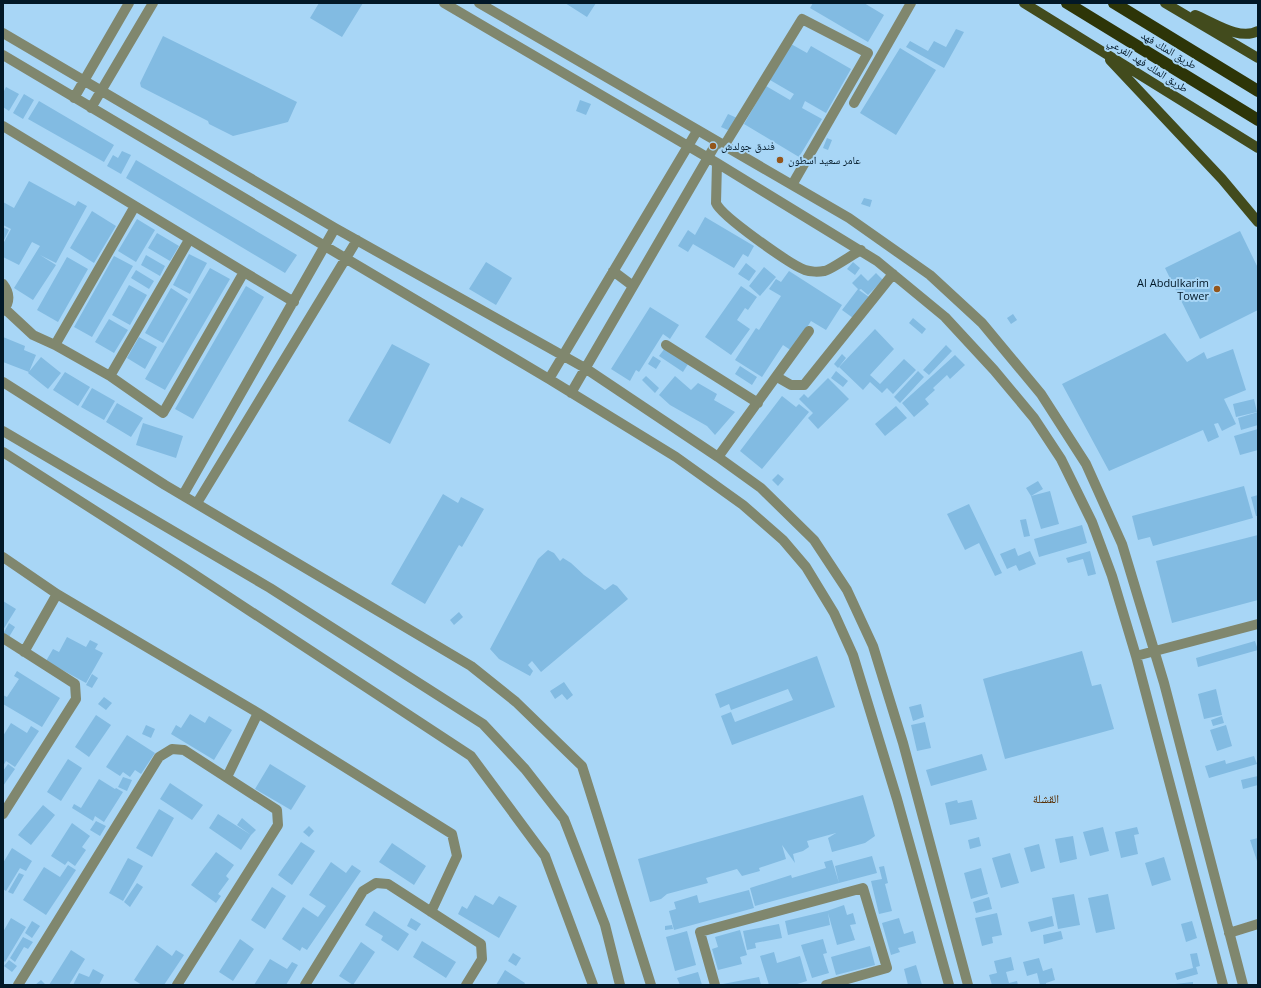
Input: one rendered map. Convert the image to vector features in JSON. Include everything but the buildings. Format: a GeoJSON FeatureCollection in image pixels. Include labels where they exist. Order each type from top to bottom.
{"type":"FeatureCollection","features":[{"type":"Feature","properties":{"kind":"highway","name":"طريق الملك فهد"},"geometry":{"type":"LineString","coordinates":[[1067,3],[1258,120]]}},
{"type":"Feature","properties":{"kind":"highway","name":"طريق الملك فهد"},"geometry":{"type":"LineString","coordinates":[[1114,3],[1258,91]]}},
{"type":"Feature","properties":{"kind":"main road","name":"طريق الملك فهد الفرعي"},"geometry":{"type":"LineString","coordinates":[[1024,3],[1258,148]]}},
{"type":"Feature","properties":{"kind":"main road"},"geometry":{"type":"LineString","coordinates":[[1166,3],[1240,34],[1252,34],[1258,31]]}},
{"type":"Feature","properties":{"kind":"main road"},"geometry":{"type":"LineString","coordinates":[[1166,3],[1258,58]]}},
{"type":"Feature","properties":{"kind":"main road"},"geometry":{"type":"LineString","coordinates":[[1102,51],[1222,179],[1258,222]]}},
{"type":"Feature","properties":{"kind":"street"},"geometry":{"type":"LineString","coordinates":[[74,98],[129,3]]}},
{"type":"Feature","properties":{"kind":"street"},"geometry":{"type":"LineString","coordinates":[[92,108],[153,3]]}},
{"type":"Feature","properties":{"kind":"street"},"geometry":{"type":"LineString","coordinates":[[854,103],[911,3]]}},
{"type":"Feature","properties":{"kind":"street"},"geometry":{"type":"LineString","coordinates":[[475,20],[482,4],[697,131],[849,218],[930,275],[982,323],[1041,394],[1089,470],[1122,544],[1156,652],[1243,985]]}},
{"type":"Feature","properties":{"kind":"street"},"geometry":{"type":"LineString","coordinates":[[452,5],[861,250],[946,317],[994,370],[1034,418],[1061,459],[1092,522],[1112,576],[1136,656],[1223,985]]}},
{"type":"Feature","properties":{"kind":"street"},"geometry":{"type":"LineString","coordinates":[[571,393],[708,158],[721,144],[802,19],[868,53],[792,185]]}},
{"type":"Feature","properties":{"kind":"street"},"geometry":{"type":"LineString","coordinates":[[3,33],[335,228],[585,368],[718,457],[761,488],[814,540],[847,590],[873,646],[901,735],[968,985]]}},
{"type":"Feature","properties":{"kind":"street"},"geometry":{"type":"LineString","coordinates":[[3,55],[549,379],[676,457],[743,505],[783,540],[806,567],[834,613],[853,655],[897,799],[949,985]]}},
{"type":"Feature","properties":{"kind":"street"},"geometry":{"type":"LineString","coordinates":[[3,126],[189,240],[294,302]]}},
{"type":"Feature","properties":{"kind":"street"},"geometry":{"type":"LineString","coordinates":[[549,379],[697,131]]}},
{"type":"Feature","properties":{"kind":"street"},"geometry":{"type":"LineString","coordinates":[[717,164],[716,203],[718,208],[728,218],[794,264],[807,271],[825,271],[861,250]]}},
{"type":"Feature","properties":{"kind":"street"},"geometry":{"type":"LineString","coordinates":[[55,345],[135,206]]}},
{"type":"Feature","properties":{"kind":"street"},"geometry":{"type":"LineString","coordinates":[[183,496],[335,228]]}},
{"type":"Feature","properties":{"kind":"street"},"geometry":{"type":"LineString","coordinates":[[110,376],[189,240]]}},
{"type":"Feature","properties":{"kind":"street"},"geometry":{"type":"LineString","coordinates":[[197,503],[346,259],[356,240]]}},
{"type":"Feature","properties":{"kind":"street"},"geometry":{"type":"LineString","coordinates":[[614,271],[633,286]]}},
{"type":"Feature","properties":{"kind":"street"},"geometry":{"type":"LineString","coordinates":[[3,284],[9,296],[4,310],[33,335],[55,345],[110,376],[163,413],[244,272]]}},
{"type":"Feature","properties":{"kind":"street"},"geometry":{"type":"LineString","coordinates":[[777,377],[791,385],[804,385],[893,274]]}},
{"type":"Feature","properties":{"kind":"street"},"geometry":{"type":"LineString","coordinates":[[718,457],[809,331]]}},
{"type":"Feature","properties":{"kind":"street"},"geometry":{"type":"LineString","coordinates":[[666,345],[758,403]]}},
{"type":"Feature","properties":{"kind":"street"},"geometry":{"type":"LineString","coordinates":[[3,382],[183,496],[471,666],[516,702],[582,766],[651,985]]}},
{"type":"Feature","properties":{"kind":"street"},"geometry":{"type":"LineString","coordinates":[[3,432],[270,588],[483,724],[525,769],[564,819],[605,925],[620,985]]}},
{"type":"Feature","properties":{"kind":"street"},"geometry":{"type":"LineString","coordinates":[[3,452],[183,567],[471,756],[545,856],[593,985]]}},
{"type":"Feature","properties":{"kind":"street"},"geometry":{"type":"LineString","coordinates":[[3,557],[57,594],[258,713],[452,834],[457,856],[431,912]]}},
{"type":"Feature","properties":{"kind":"street"},"geometry":{"type":"LineString","coordinates":[[24,652],[57,594]]}},
{"type":"Feature","properties":{"kind":"street"},"geometry":{"type":"LineString","coordinates":[[1136,656],[1156,652],[1258,624]]}},
{"type":"Feature","properties":{"kind":"street"},"geometry":{"type":"LineString","coordinates":[[3,638],[75,684],[76,699],[3,814]]}},
{"type":"Feature","properties":{"kind":"street"},"geometry":{"type":"LineString","coordinates":[[226,777],[258,713]]}},
{"type":"Feature","properties":{"kind":"street"},"geometry":{"type":"LineString","coordinates":[[18,985],[159,757],[172,749],[184,750],[277,810],[278,824],[177,985]]}},
{"type":"Feature","properties":{"kind":"street"},"geometry":{"type":"LineString","coordinates":[[305,985],[363,891],[376,883],[388,884],[481,944],[482,959],[466,985]]}},
{"type":"Feature","properties":{"kind":"street"},"geometry":{"type":"LineString","coordinates":[[715,985],[700,932],[863,888],[887,968],[826,985]]}},
{"type":"Feature","properties":{"kind":"street"},"geometry":{"type":"LineString","coordinates":[[1229,933],[1258,924]]}},
{"type":"Feature","properties":{"kind":"place","name":"فندق جولدش"},"geometry":{"type":"Point","coordinates":[713,146]}},
{"type":"Feature","properties":{"kind":"place","name":"عامر سعيد اسطون"},"geometry":{"type":"Point","coordinates":[780,160]}},
{"type":"Feature","properties":{"kind":"place","name":"Al Abdulkarim Tower"},"geometry":{"type":"Point","coordinates":[1217,289]}},
{"type":"Feature","properties":{"kind":"district","name":"القشلة"},"geometry":{"type":"Point","coordinates":[1046,799]}}]}
